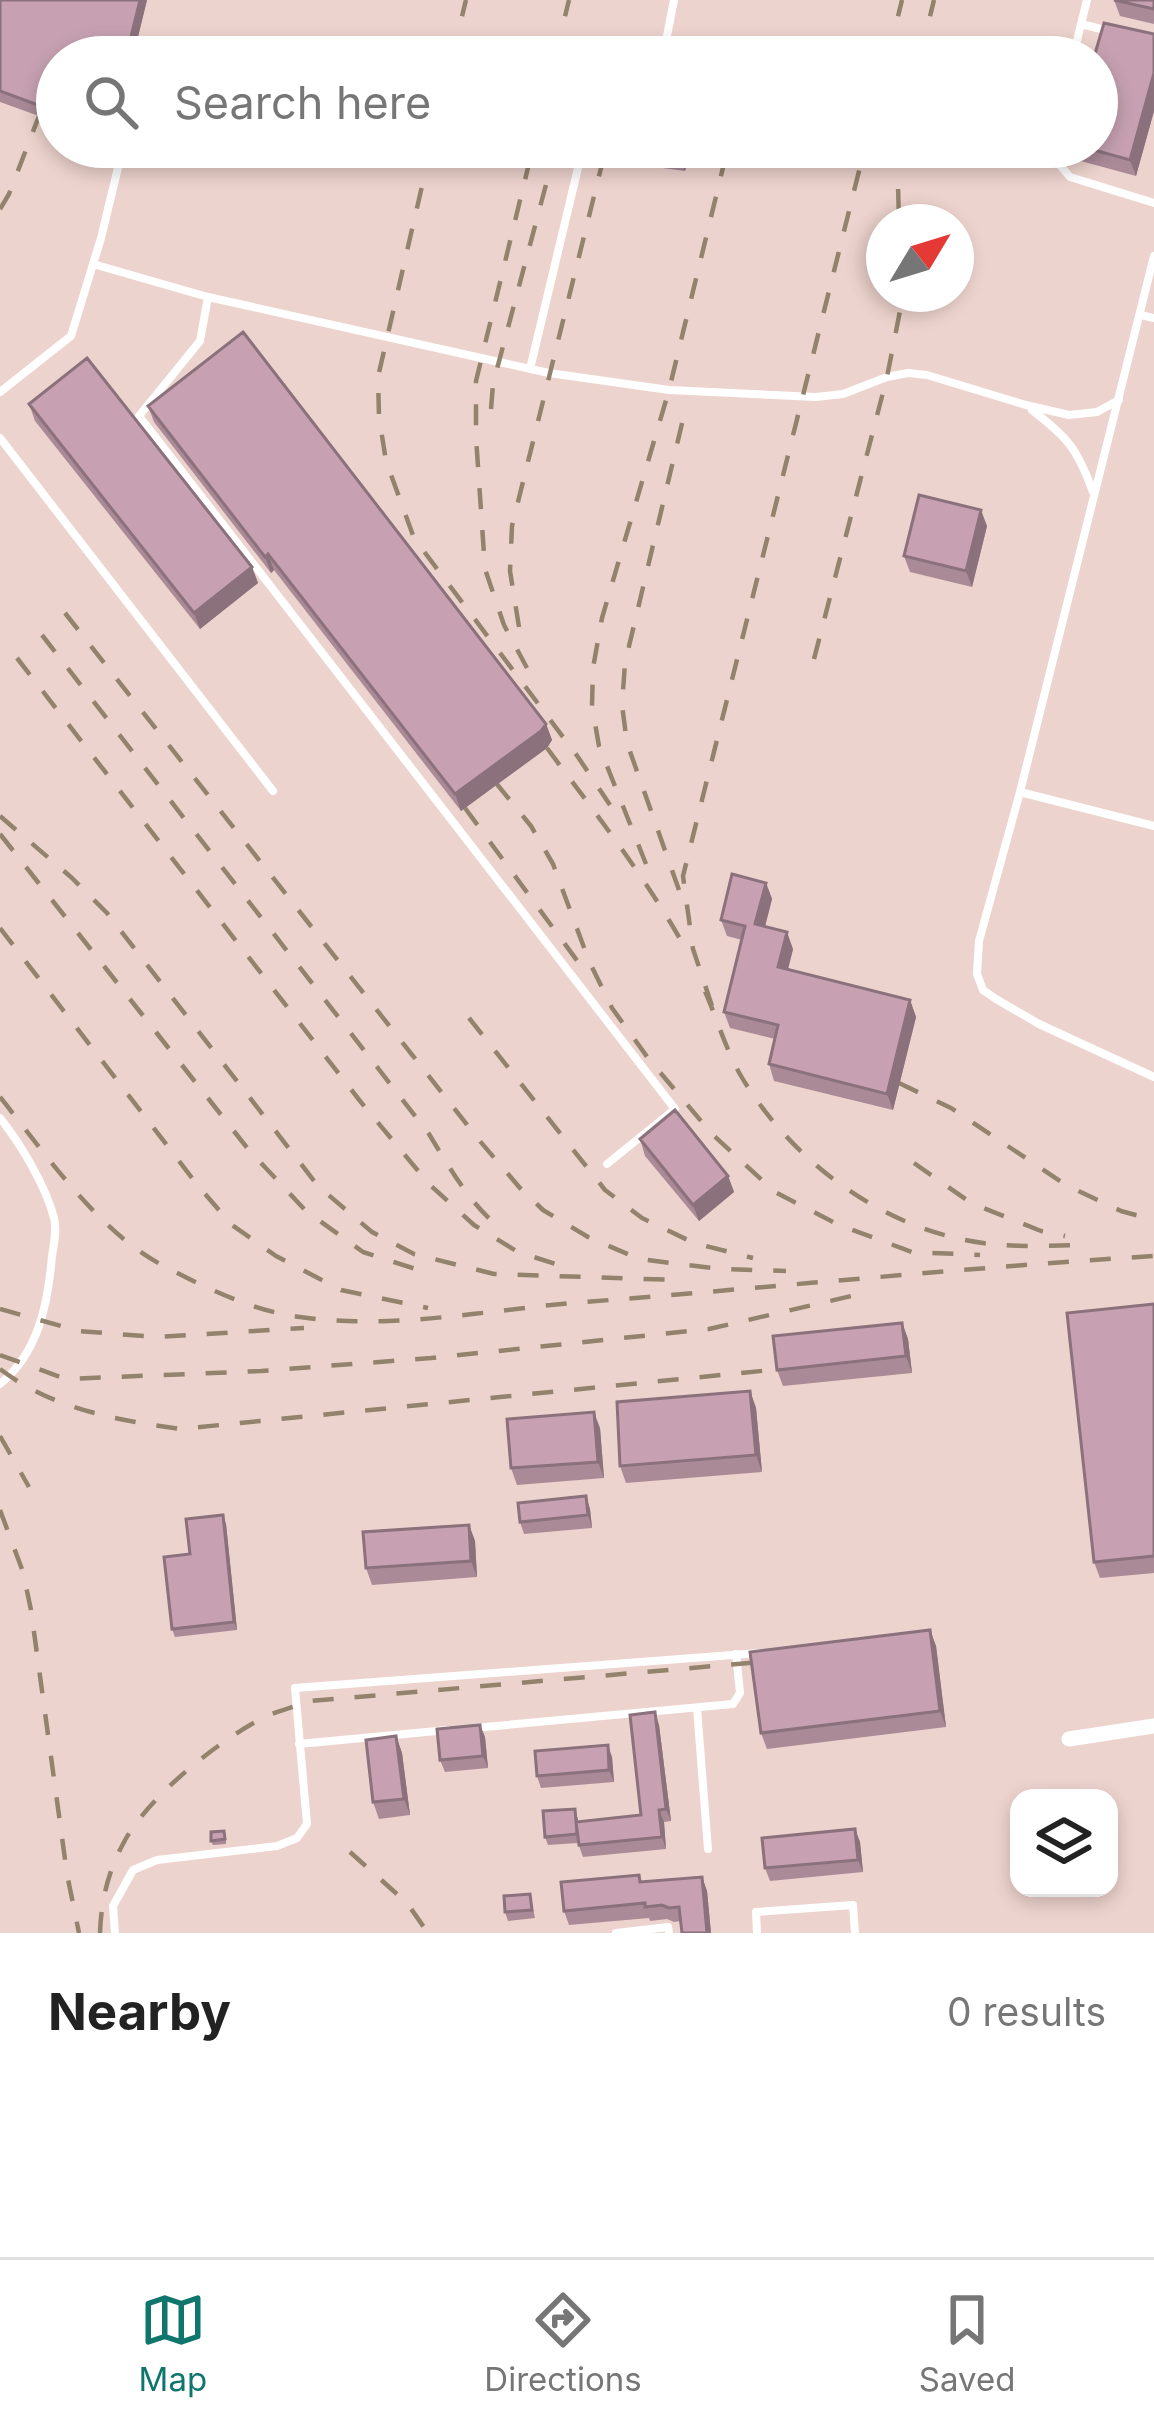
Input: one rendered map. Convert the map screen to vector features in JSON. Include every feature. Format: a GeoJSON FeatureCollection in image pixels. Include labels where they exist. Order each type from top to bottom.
{"type":"FeatureCollection","features":[{"type":"Feature","properties":{"kind":"street"},"geometry":{"type":"LineString","coordinates":[[1069,1739],[1154,1726]]}},
{"type":"Feature","properties":{"kind":"lane"},"geometry":{"type":"LineString","coordinates":[[667,36],[674,0]]}},
{"type":"Feature","properties":{"kind":"lane"},"geometry":{"type":"LineString","coordinates":[[1079,36],[1088,0]]}},
{"type":"Feature","properties":{"kind":"lane"},"geometry":{"type":"LineString","coordinates":[[1082,24],[1118,33]]}},
{"type":"Feature","properties":{"kind":"lane"},"geometry":{"type":"LineString","coordinates":[[0,392],[71,336],[118,168]]}},
{"type":"Feature","properties":{"kind":"lane"},"geometry":{"type":"LineString","coordinates":[[530,369],[578,168]]}},
{"type":"Feature","properties":{"kind":"lane"},"geometry":{"type":"LineString","coordinates":[[1062,168],[1070,177],[1154,203]]}},
{"type":"Feature","properties":{"kind":"lane"},"geometry":{"type":"LineString","coordinates":[[1154,256],[979,941],[977,974],[983,989],[1040,1024],[1154,1077]]}},
{"type":"Feature","properties":{"kind":"lane"},"geometry":{"type":"LineString","coordinates":[[93,264],[208,297],[530,369],[669,390],[816,397],[843,394],[908,373],[1069,415],[1096,412],[1119,400]]}},
{"type":"Feature","properties":{"kind":"lane"},"geometry":{"type":"LineString","coordinates":[[208,297],[200,341],[139,416],[676,1109],[607,1164]]}},
{"type":"Feature","properties":{"kind":"lane"},"geometry":{"type":"LineString","coordinates":[[1141,315],[1154,318]]}},
{"type":"Feature","properties":{"kind":"lane"},"geometry":{"type":"LineString","coordinates":[[1026,405],[1071,444],[1094,495]]}},
{"type":"Feature","properties":{"kind":"lane"},"geometry":{"type":"LineString","coordinates":[[0,439],[273,791]]}},
{"type":"Feature","properties":{"kind":"lane"},"geometry":{"type":"LineString","coordinates":[[1020,792],[1154,826]]}},
{"type":"Feature","properties":{"kind":"lane"},"geometry":{"type":"LineString","coordinates":[[0,1118],[22,1146],[56,1221],[46,1307],[21,1363],[0,1384]]}},
{"type":"Feature","properties":{"kind":"lane"},"geometry":{"type":"LineString","coordinates":[[115,1933],[113,1906],[133,1870],[157,1860],[277,1846],[297,1838],[307,1824],[295,1688],[781,1651]]}},
{"type":"Feature","properties":{"kind":"lane"},"geometry":{"type":"LineString","coordinates":[[299,1744],[733,1704],[740,1693],[736,1654]]}},
{"type":"Feature","properties":{"kind":"lane"},"geometry":{"type":"LineString","coordinates":[[697,1708],[708,1849]]}},
{"type":"Feature","properties":{"kind":"lane"},"geometry":{"type":"LineString","coordinates":[[757,1933],[755,1912],[853,1905],[855,1933]]}},
{"type":"Feature","properties":{"kind":"lane"},"geometry":{"type":"LineString","coordinates":[[616,1933],[668,1927],[669,1933]]}},
{"type":"Feature","properties":{"kind":"shaded area"},"geometry":{"type":"Polygon","coordinates":[[[0,0],[1154,0],[1154,1933],[0,1933],[0,0]]]}},
{"type":"Feature","properties":{"kind":"building"},"geometry":{"type":"Polygon","coordinates":[[[0,0],[140,0],[131,36],[36,36],[36,104],[0,91],[0,0]]]}},
{"type":"Feature","properties":{"kind":"building"},"geometry":{"type":"Polygon","coordinates":[[[1114,0],[1154,0],[1154,9],[1114,0]]]}},
{"type":"Feature","properties":{"kind":"building"},"geometry":{"type":"Polygon","coordinates":[[[1104,23],[1154,34],[1154,73],[1130,160],[1118,157],[1118,36],[1100,36],[1104,23]]]}},
{"type":"Feature","properties":{"kind":"building"},"geometry":{"type":"Polygon","coordinates":[[[243,332],[546,724],[455,794],[148,406],[243,332]]]}},
{"type":"Feature","properties":{"kind":"building"},"geometry":{"type":"Polygon","coordinates":[[[87,358],[252,567],[194,613],[29,404],[87,358]]]}},
{"type":"Feature","properties":{"kind":"building"},"geometry":{"type":"Polygon","coordinates":[[[919,495],[981,510],[966,571],[904,556],[919,495]]]}},
{"type":"Feature","properties":{"kind":"building"},"geometry":{"type":"Polygon","coordinates":[[[732,874],[766,883],[755,924],[787,932],[778,967],[910,1000],[887,1094],[769,1064],[778,1025],[724,1012],[745,926],[721,920],[732,874]]]}},
{"type":"Feature","properties":{"kind":"building"},"geometry":{"type":"Polygon","coordinates":[[[675,1110],[728,1176],[693,1205],[640,1139],[675,1110]]]}},
{"type":"Feature","properties":{"kind":"building"},"geometry":{"type":"Polygon","coordinates":[[[1154,1304],[1154,1556],[1094,1562],[1067,1313],[1154,1304]]]}},
{"type":"Feature","properties":{"kind":"building"},"geometry":{"type":"Polygon","coordinates":[[[902,1323],[906,1356],[777,1370],[773,1336],[902,1323]]]}},
{"type":"Feature","properties":{"kind":"building"},"geometry":{"type":"Polygon","coordinates":[[[750,1391],[756,1455],[620,1466],[617,1402],[750,1391]]]}},
{"type":"Feature","properties":{"kind":"building"},"geometry":{"type":"Polygon","coordinates":[[[594,1412],[598,1462],[511,1468],[507,1419],[594,1412]]]}},
{"type":"Feature","properties":{"kind":"building"},"geometry":{"type":"Polygon","coordinates":[[[586,1496],[588,1515],[520,1522],[518,1503],[586,1496]]]}},
{"type":"Feature","properties":{"kind":"building"},"geometry":{"type":"Polygon","coordinates":[[[223,1515],[234,1622],[172,1629],[164,1557],[190,1554],[186,1519],[223,1515]]]}},
{"type":"Feature","properties":{"kind":"building"},"geometry":{"type":"Polygon","coordinates":[[[469,1525],[471,1561],[366,1568],[363,1532],[469,1525]]]}},
{"type":"Feature","properties":{"kind":"building"},"geometry":{"type":"Polygon","coordinates":[[[930,1630],[940,1711],[761,1733],[750,1652],[930,1630]]]}},
{"type":"Feature","properties":{"kind":"building"},"geometry":{"type":"Polygon","coordinates":[[[655,1712],[666,1809],[659,1810],[662,1837],[579,1845],[576,1822],[641,1815],[630,1715],[655,1712]]]}},
{"type":"Feature","properties":{"kind":"building"},"geometry":{"type":"Polygon","coordinates":[[[480,1725],[483,1756],[440,1760],[437,1729],[480,1725]]]}},
{"type":"Feature","properties":{"kind":"building"},"geometry":{"type":"Polygon","coordinates":[[[396,1736],[404,1799],[373,1802],[366,1740],[396,1736]]]}},
{"type":"Feature","properties":{"kind":"building"},"geometry":{"type":"Polygon","coordinates":[[[608,1745],[609,1770],[537,1776],[535,1751],[608,1745]]]}},
{"type":"Feature","properties":{"kind":"building"},"geometry":{"type":"Polygon","coordinates":[[[575,1809],[577,1834],[545,1837],[543,1811],[575,1809]]]}},
{"type":"Feature","properties":{"kind":"building"},"geometry":{"type":"Polygon","coordinates":[[[855,1829],[858,1860],[765,1868],[762,1838],[855,1829]]]}},
{"type":"Feature","properties":{"kind":"building"},"geometry":{"type":"Polygon","coordinates":[[[224,1831],[225,1839],[211,1841],[211,1832],[224,1831]]]}},
{"type":"Feature","properties":{"kind":"building"},"geometry":{"type":"Polygon","coordinates":[[[639,1875],[640,1882],[702,1877],[707,1933],[682,1933],[679,1907],[645,1907],[645,1903],[564,1911],[561,1882],[639,1875]]]}},
{"type":"Feature","properties":{"kind":"building"},"geometry":{"type":"Polygon","coordinates":[[[530,1894],[532,1910],[505,1912],[504,1896],[530,1894]]]}},
{"type":"Feature","properties":{"kind":"railway"},"geometry":{"type":"LineString","coordinates":[[457,36],[466,0]]}},
{"type":"Feature","properties":{"kind":"railway"},"geometry":{"type":"LineString","coordinates":[[560,36],[569,0]]}},
{"type":"Feature","properties":{"kind":"railway"},"geometry":{"type":"LineString","coordinates":[[893,36],[902,0]]}},
{"type":"Feature","properties":{"kind":"railway"},"geometry":{"type":"LineString","coordinates":[[925,36],[934,0]]}},
{"type":"Feature","properties":{"kind":"railway"},"geometry":{"type":"LineString","coordinates":[[0,209],[36,124]]}},
{"type":"Feature","properties":{"kind":"railway"},"geometry":{"type":"LineString","coordinates":[[426,168],[378,377],[386,461],[414,538],[610,805]]}},
{"type":"Feature","properties":{"kind":"railway"},"geometry":{"type":"LineString","coordinates":[[527,668],[504,625],[485,569],[476,381],[528,168]]}},
{"type":"Feature","properties":{"kind":"railway"},"geometry":{"type":"LineString","coordinates":[[491,409],[493,384],[550,168]]}},
{"type":"Feature","properties":{"kind":"railway"},"geometry":{"type":"LineString","coordinates":[[519,627],[510,571],[512,526],[601,168]]}},
{"type":"Feature","properties":{"kind":"railway"},"geometry":{"type":"LineString","coordinates":[[646,864],[599,746],[592,706],[593,668],[602,618],[669,390],[723,168]]}},
{"type":"Feature","properties":{"kind":"railway"},"geometry":{"type":"LineString","coordinates":[[712,1006],[693,949],[683,876],[860,168]]}},
{"type":"Feature","properties":{"kind":"railway"},"geometry":{"type":"LineString","coordinates":[[898,168],[899,204]]}},
{"type":"Feature","properties":{"kind":"railway"},"geometry":{"type":"LineString","coordinates":[[814,659],[900,312]]}},
{"type":"Feature","properties":{"kind":"railway"},"geometry":{"type":"LineString","coordinates":[[679,890],[627,743],[622,705],[625,663],[684,415]]}},
{"type":"Feature","properties":{"kind":"railway"},"geometry":{"type":"LineString","coordinates":[[65,613],[479,1140],[543,1210],[639,1259],[786,1271]]}},
{"type":"Feature","properties":{"kind":"railway"},"geometry":{"type":"LineString","coordinates":[[42,635],[429,1134],[470,1196],[500,1228]]}},
{"type":"Feature","properties":{"kind":"railway"},"geometry":{"type":"LineString","coordinates":[[17,658],[429,1184],[474,1225],[518,1252],[565,1267]]}},
{"type":"Feature","properties":{"kind":"railway"},"geometry":{"type":"LineString","coordinates":[[547,748],[639,873],[688,953]]}},
{"type":"Feature","properties":{"kind":"railway"},"geometry":{"type":"LineString","coordinates":[[496,783],[531,826],[553,864],[612,1008],[712,1134],[775,1192],[839,1225],[912,1252],[980,1255]]}},
{"type":"Feature","properties":{"kind":"railway"},"geometry":{"type":"LineString","coordinates":[[465,808],[584,970]]}},
{"type":"Feature","properties":{"kind":"railway"},"geometry":{"type":"LineString","coordinates":[[0,816],[107,913],[318,1186],[372,1232],[414,1254],[494,1274],[678,1280]]}},
{"type":"Feature","properties":{"kind":"railway"},"geometry":{"type":"LineString","coordinates":[[0,834],[248,1149],[306,1211],[363,1252],[422,1271]]}},
{"type":"Feature","properties":{"kind":"railway"},"geometry":{"type":"LineString","coordinates":[[0,928],[232,1225],[276,1256],[341,1290],[428,1308]]}},
{"type":"Feature","properties":{"kind":"railway"},"geometry":{"type":"LineString","coordinates":[[705,991],[736,1066],[762,1107],[786,1137],[844,1187],[911,1224],[946,1236],[1008,1245],[1085,1245]]}},
{"type":"Feature","properties":{"kind":"railway"},"geometry":{"type":"LineString","coordinates":[[469,1018],[605,1190],[642,1218],[694,1243],[753,1258]]}},
{"type":"Feature","properties":{"kind":"railway"},"geometry":{"type":"LineString","coordinates":[[899,1083],[951,1108],[1066,1185],[1121,1211],[1154,1220]]}},
{"type":"Feature","properties":{"kind":"railway"},"geometry":{"type":"LineString","coordinates":[[0,1097],[74,1190],[140,1252],[230,1298],[300,1317],[436,1318],[1154,1256]]}},
{"type":"Feature","properties":{"kind":"railway"},"geometry":{"type":"LineString","coordinates":[[914,1163],[971,1203],[1065,1236]]}},
{"type":"Feature","properties":{"kind":"railway"},"geometry":{"type":"LineString","coordinates":[[0,1355],[66,1379],[261,1371],[709,1329],[860,1294]]}},
{"type":"Feature","properties":{"kind":"railway"},"geometry":{"type":"LineString","coordinates":[[0,1309],[79,1331],[156,1337],[304,1328]]}},
{"type":"Feature","properties":{"kind":"railway"},"geometry":{"type":"LineString","coordinates":[[0,1369],[63,1403],[109,1417],[180,1429],[781,1369]]}},
{"type":"Feature","properties":{"kind":"railway"},"geometry":{"type":"LineString","coordinates":[[0,1436],[29,1487]]}},
{"type":"Feature","properties":{"kind":"railway"},"geometry":{"type":"LineString","coordinates":[[0,1510],[23,1572],[31,1610],[79,1933]]}},
{"type":"Feature","properties":{"kind":"railway"},"geometry":{"type":"LineString","coordinates":[[100,1933],[109,1876],[134,1826],[186,1771],[272,1714],[311,1701],[783,1660]]}},
{"type":"Feature","properties":{"kind":"railway"},"geometry":{"type":"LineString","coordinates":[[350,1852],[407,1903],[428,1933]]}}]}
